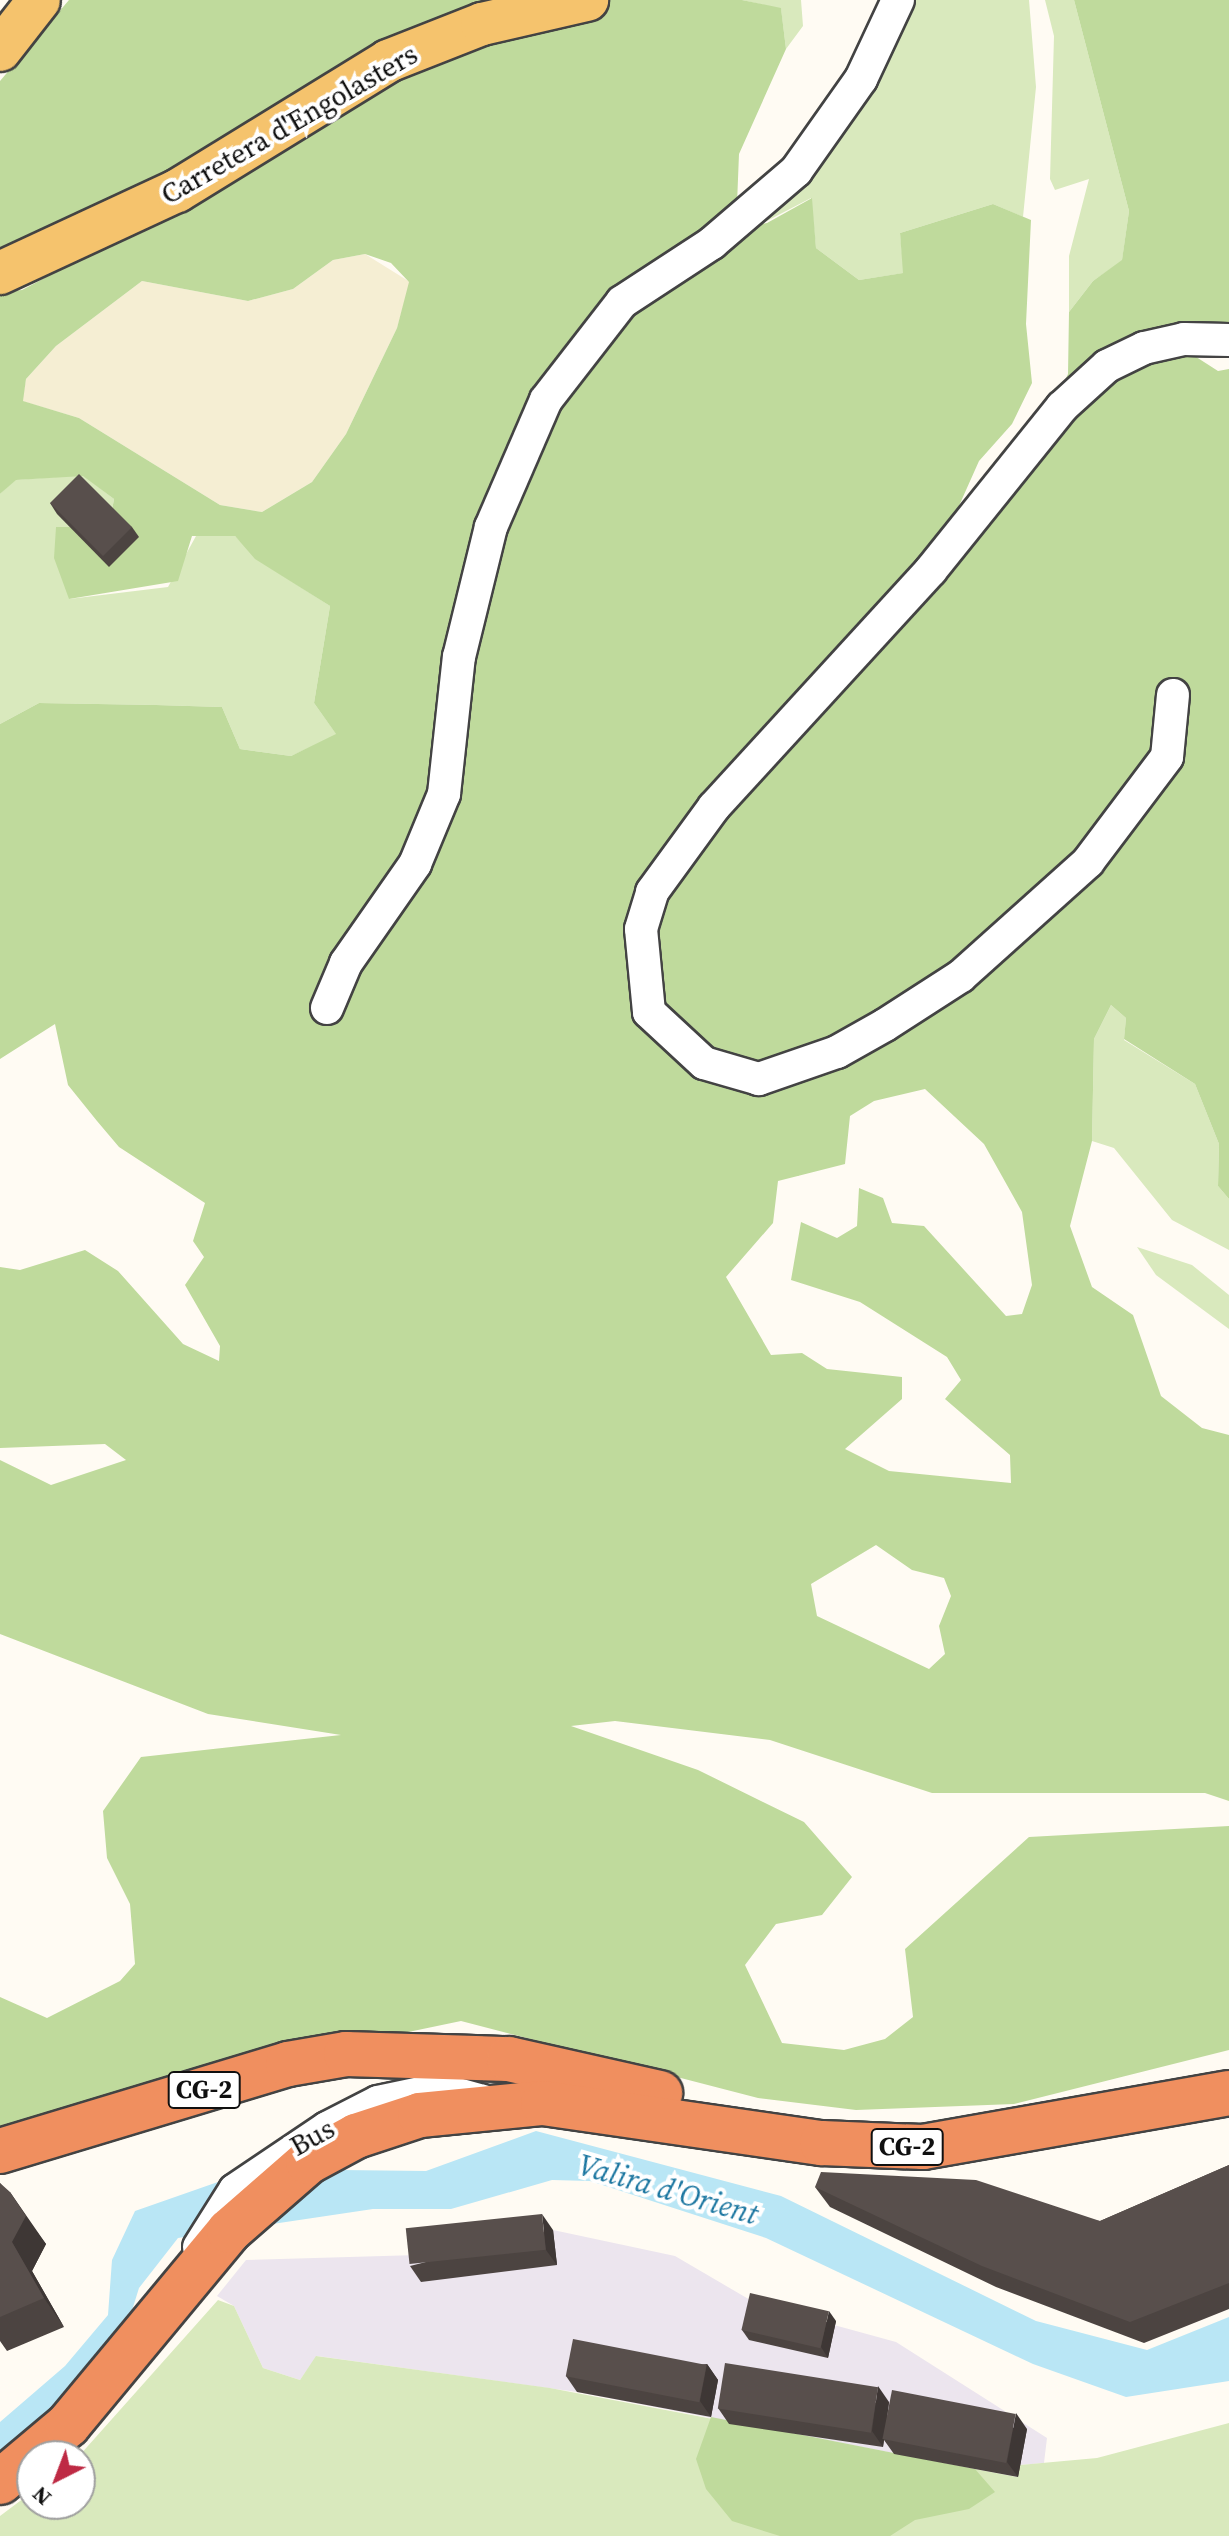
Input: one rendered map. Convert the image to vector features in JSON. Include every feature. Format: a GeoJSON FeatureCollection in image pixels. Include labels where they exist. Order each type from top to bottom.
{"type":"FeatureCollection","features":[{"type":"Feature","properties":{"kind":"highway","name":"CG-2"},"geometry":{"type":"LineString","coordinates":[[0,2151],[288,2064],[412,2052],[509,2059],[604,2078],[798,2138]]}},
{"type":"Feature","properties":{"kind":"highway","name":"CG-2"},"geometry":{"type":"LineString","coordinates":[[0,2482],[68,2425],[229,2231],[307,2151],[420,2115],[497,2105],[588,2107],[798,2138],[923,2147],[1221,2091]]}},
{"type":"Feature","properties":{"kind":"main road"},"geometry":{"type":"LineString","coordinates":[[0,50],[39,0]]}},
{"type":"Feature","properties":{"kind":"main road","name":"Carretera d'Engolasters"},"geometry":{"type":"LineString","coordinates":[[0,273],[177,191],[388,61],[482,24],[587,0]]}},
{"type":"Feature","properties":{"kind":"street"},"geometry":{"type":"LineString","coordinates":[[327,1008],[346,963],[415,864],[444,794],[459,657],[491,527],[546,400],[622,302],[723,235],[796,171],[861,79],[898,0]]}},
{"type":"Feature","properties":{"kind":"street"},"geometry":{"type":"LineString","coordinates":[[1173,695],[1167,757],[1088,862],[961,976],[885,1025],[837,1052],[759,1079],[704,1063],[649,1012],[641,929],[652,892],[714,807],[940,560],[1062,407],[1107,366],[1144,348],[1184,339],[1229,340]]}},
{"type":"Feature","properties":{"kind":"shaded area"},"geometry":{"type":"Polygon","coordinates":[[[365,254],[410,282],[397,328],[346,434],[312,482],[262,512],[220,505],[79,418],[22,401],[26,379],[56,346],[142,281],[248,301],[293,289],[333,260],[365,254]]]}},
{"type":"Feature","properties":{"kind":"shaded area"},"geometry":{"type":"Polygon","coordinates":[[[553,2230],[675,2256],[757,2304],[896,2342],[1047,2438],[1044,2463],[1020,2465],[1017,2477],[577,2392],[317,2356],[300,2380],[263,2368],[234,2306],[217,2296],[246,2260],[418,2255],[553,2230]]]}},
{"type":"Feature","properties":{"kind":"green space"},"geometry":{"type":"Polygon","coordinates":[[[69,0],[506,0],[33,244],[0,247],[0,81],[69,0]]]}},
{"type":"Feature","properties":{"kind":"green space"},"geometry":{"type":"Polygon","coordinates":[[[552,0],[742,0],[781,8],[786,49],[739,154],[736,229],[767,223],[812,198],[816,248],[859,280],[903,273],[900,233],[993,204],[1031,220],[1026,324],[1032,383],[1012,424],[979,461],[946,535],[1036,442],[1068,374],[1069,312],[1093,281],[1122,260],[1129,211],[1074,0],[1229,0],[1229,327],[1190,353],[1218,371],[1229,369],[1229,1199],[1218,1186],[1219,1144],[1195,1084],[1124,1039],[1126,1018],[1111,1005],[1094,1039],[1092,1141],[1070,1226],[1092,1287],[1133,1315],[1161,1396],[1202,1428],[1229,1435],[1229,1801],[1205,1793],[932,1793],[770,1740],[615,1721],[571,1726],[698,1770],[804,1822],[852,1877],[822,1915],[776,1924],[745,1965],[782,2043],[844,2050],[885,2039],[913,2017],[905,1949],[1029,1837],[1229,1826],[1229,2050],[1014,2104],[856,2110],[758,2098],[461,2021],[231,2069],[0,2143],[0,1997],[47,2018],[120,1981],[135,1964],[130,1904],[107,1858],[103,1811],[141,1757],[341,1735],[208,1714],[0,1634],[0,1460],[51,1485],[126,1460],[105,1444],[0,1448],[0,1267],[20,1270],[85,1250],[118,1271],[183,1344],[219,1361],[220,1346],[185,1285],[204,1257],[193,1241],[205,1203],[119,1147],[97,1121],[68,1085],[55,1024],[0,1059],[0,724],[39,703],[156,705],[222,707],[240,749],[291,756],[336,734],[314,703],[330,606],[255,559],[235,536],[192,536],[178,581],[69,599],[54,558],[56,527],[109,527],[114,499],[83,476],[16,480],[0,494],[0,292],[22,290],[181,206],[318,121],[552,0]],[[365,254],[333,260],[293,289],[248,301],[142,281],[56,346],[26,379],[23,401],[79,418],[220,505],[262,512],[312,482],[346,434],[397,328],[409,282],[391,263],[365,254]],[[925,1089],[874,1101],[850,1116],[845,1164],[778,1181],[773,1223],[726,1277],[771,1355],[802,1353],[827,1369],[902,1377],[902,1399],[845,1449],[889,1471],[1011,1483],[1010,1455],[945,1399],[961,1380],[947,1357],[860,1302],[791,1280],[801,1222],[837,1238],[857,1226],[859,1188],[883,1198],[892,1223],[924,1226],[1006,1316],[1022,1314],[1032,1285],[1022,1212],[984,1144],[925,1089]],[[876,1545],[811,1584],[817,1616],[929,1669],[945,1654],[939,1626],[951,1596],[944,1578],[912,1570],[876,1545]]]}},
{"type":"Feature","properties":{"kind":"green space"},"geometry":{"type":"Polygon","coordinates":[[[742,0],[801,0],[803,26],[786,49],[781,9],[742,0]]]}},
{"type":"Feature","properties":{"kind":"green space"},"geometry":{"type":"Polygon","coordinates":[[[914,0],[1029,0],[1036,87],[1023,217],[993,204],[900,233],[904,273],[859,280],[816,248],[811,198],[761,224],[867,101],[914,0]]]}},
{"type":"Feature","properties":{"kind":"green space"},"geometry":{"type":"Polygon","coordinates":[[[1045,0],[1074,0],[1129,211],[1122,261],[1093,281],[1069,312],[1069,256],[1089,179],[1055,190],[1050,179],[1054,36],[1045,0]]]}},
{"type":"Feature","properties":{"kind":"green space"},"geometry":{"type":"Polygon","coordinates":[[[83,475],[114,499],[109,527],[69,599],[168,587],[196,536],[235,536],[260,561],[330,606],[314,703],[337,735],[291,756],[240,749],[222,707],[39,703],[0,724],[0,494],[15,480],[83,475]]]}},
{"type":"Feature","properties":{"kind":"green space"},"geometry":{"type":"Polygon","coordinates":[[[1111,1005],[1126,1018],[1124,1040],[1195,1084],[1219,1144],[1218,1186],[1229,1199],[1229,1250],[1172,1220],[1114,1148],[1092,1141],[1094,1039],[1111,1005]]]}},
{"type":"Feature","properties":{"kind":"green space"},"geometry":{"type":"Polygon","coordinates":[[[1137,1247],[1192,1265],[1229,1295],[1229,1329],[1156,1275],[1137,1247]]]}},
{"type":"Feature","properties":{"kind":"green space"},"geometry":{"type":"Polygon","coordinates":[[[218,2300],[234,2306],[263,2368],[300,2380],[316,2356],[550,2388],[1017,2477],[1020,2465],[1097,2458],[1229,2423],[1229,2536],[0,2536],[0,2516],[16,2504],[16,2520],[96,2520],[96,2440],[93,2440],[218,2300]]]}},
{"type":"Feature","properties":{"kind":"green space"},"geometry":{"type":"Polygon","coordinates":[[[711,2417],[975,2469],[995,2492],[969,2509],[915,2520],[890,2536],[780,2536],[732,2521],[706,2489],[696,2459],[711,2417]]]}},
{"type":"Feature","properties":{"kind":"water","name":"Valira d'Orient"},"geometry":{"type":"Polygon","coordinates":[[[536,2131],[781,2196],[1036,2321],[1147,2350],[1229,2317],[1229,2381],[1126,2397],[1033,2364],[766,2238],[590,2181],[552,2180],[451,2209],[373,2209],[178,2238],[139,2288],[124,2336],[71,2397],[0,2454],[0,2422],[65,2366],[108,2315],[112,2260],[135,2211],[255,2169],[426,2171],[536,2131]]]}},
{"type":"Feature","properties":{"kind":"building"},"geometry":{"type":"Polygon","coordinates":[[[79,474],[132,527],[103,556],[50,503],[79,474]]]}},
{"type":"Feature","properties":{"kind":"building"},"geometry":{"type":"Polygon","coordinates":[[[1229,2165],[1229,2283],[1130,2322],[982,2266],[815,2187],[821,2172],[976,2180],[1100,2221],[1229,2165]]]}},
{"type":"Feature","properties":{"kind":"building"},"geometry":{"type":"Polygon","coordinates":[[[0,2183],[26,2216],[12,2242],[44,2298],[0,2317],[0,2183]]]}},
{"type":"Feature","properties":{"kind":"building"},"geometry":{"type":"Polygon","coordinates":[[[542,2214],[546,2250],[410,2264],[406,2228],[542,2214]]]}},
{"type":"Feature","properties":{"kind":"building"},"geometry":{"type":"Polygon","coordinates":[[[750,2293],[829,2311],[820,2348],[741,2330],[750,2293]]]}},
{"type":"Feature","properties":{"kind":"building"},"geometry":{"type":"Polygon","coordinates":[[[573,2339],[707,2365],[699,2402],[566,2376],[573,2339]]]}},
{"type":"Feature","properties":{"kind":"building"},"geometry":{"type":"Polygon","coordinates":[[[725,2363],[878,2387],[871,2433],[718,2408],[725,2363]]]}},
{"type":"Feature","properties":{"kind":"building"},"geometry":{"type":"Polygon","coordinates":[[[892,2390],[1016,2414],[1006,2463],[882,2439],[892,2390]]]}}]}
